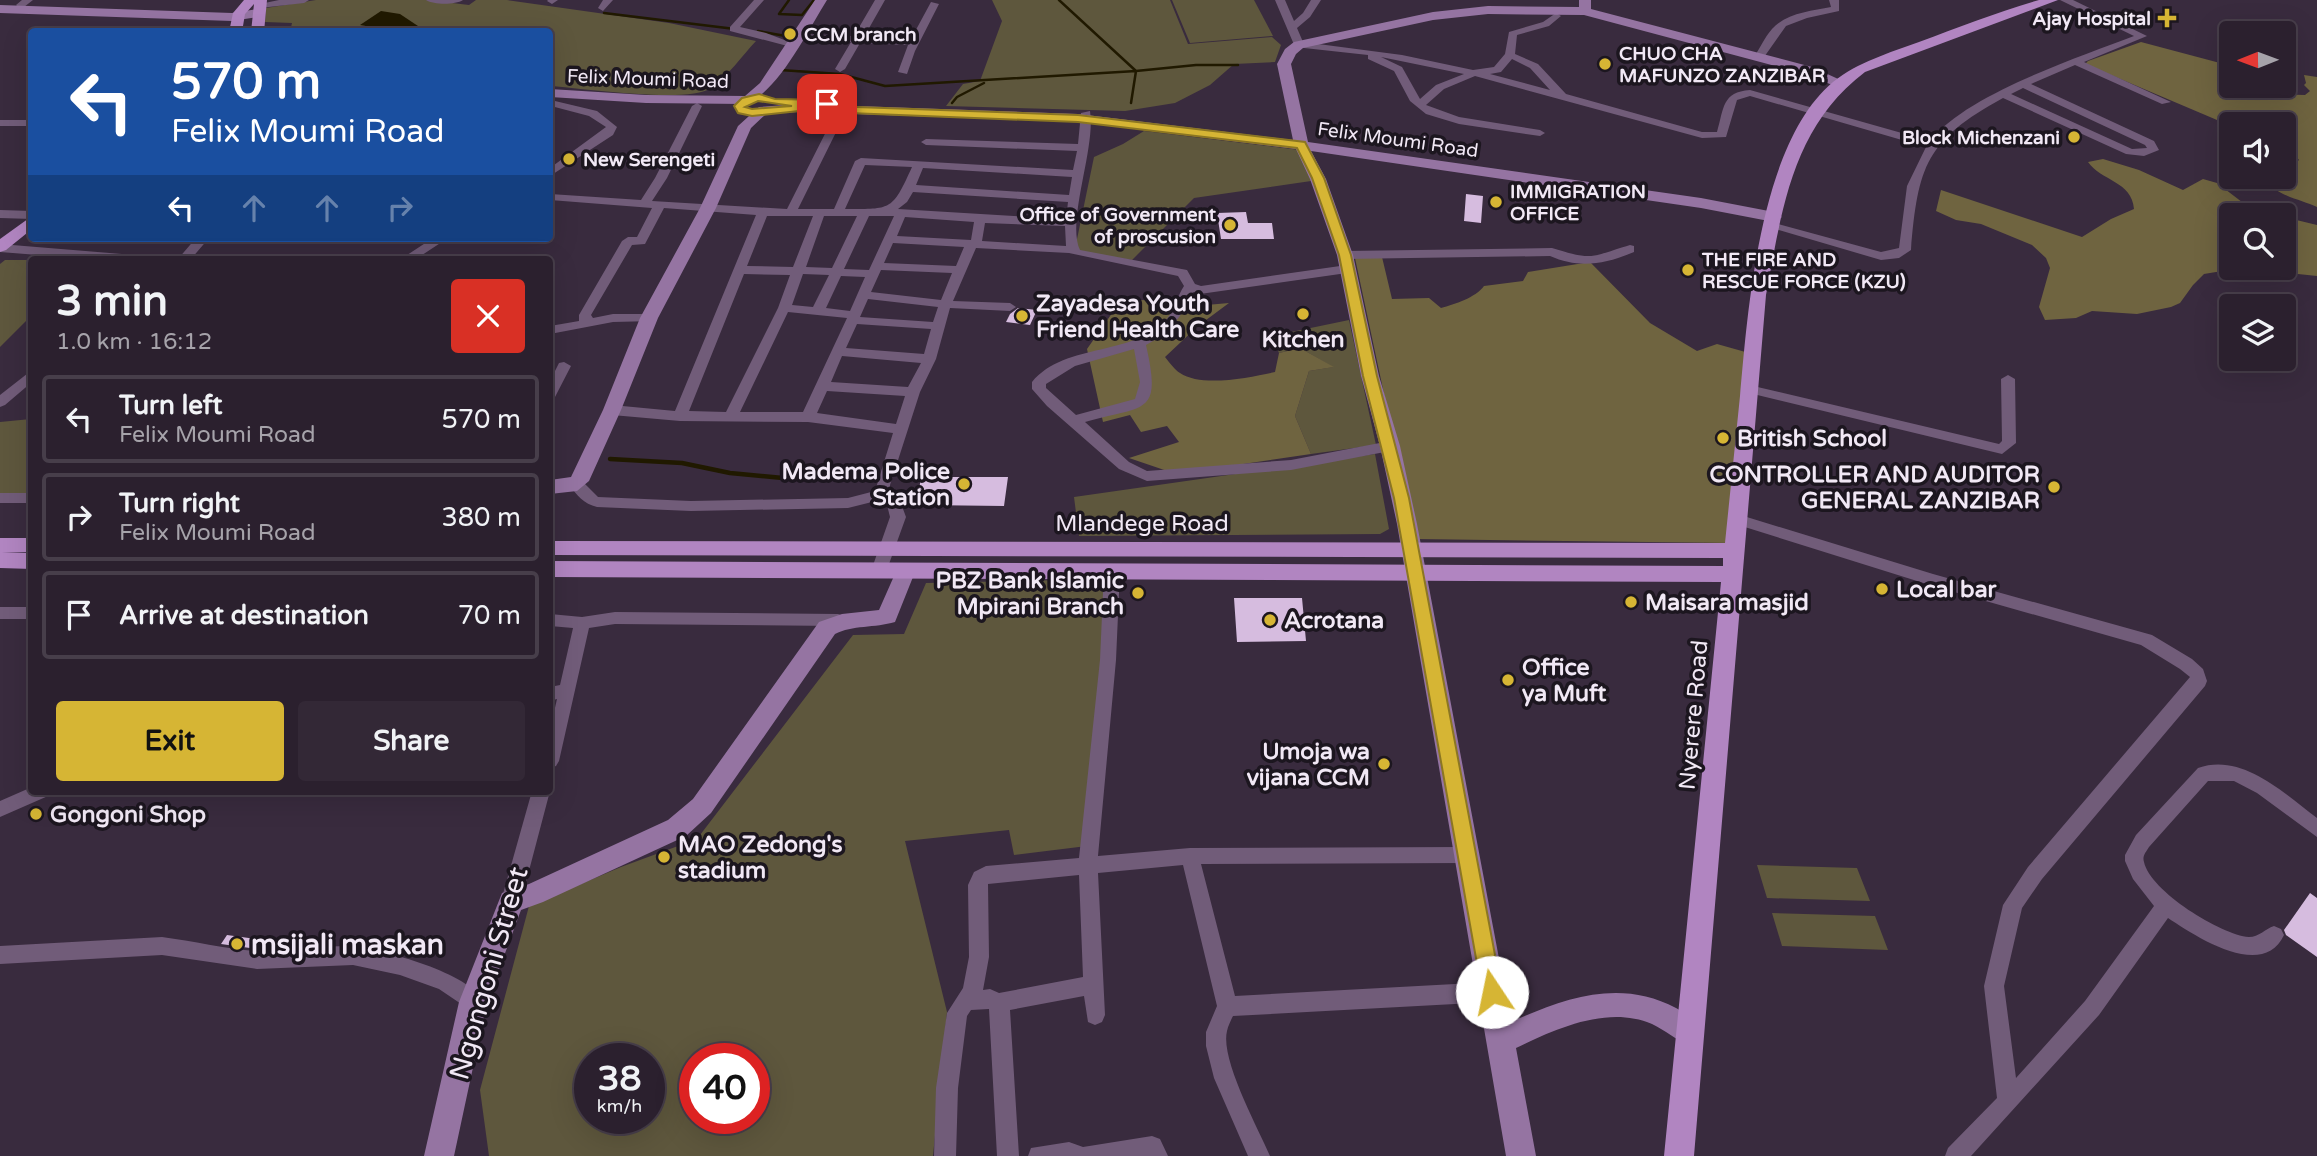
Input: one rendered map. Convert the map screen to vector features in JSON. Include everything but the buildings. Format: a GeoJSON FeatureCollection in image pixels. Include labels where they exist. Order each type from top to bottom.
{"type":"FeatureCollection","features":[{"type":"Feature","properties":{"kind":"main road"},"geometry":{"type":"LineString","coordinates":[[1835,81],[1839,70],[2032,0]]}},
{"type":"Feature","properties":{"kind":"main road"},"geometry":{"type":"LineString","coordinates":[[1835,81],[2002,15],[2052,0]]}},
{"type":"Feature","properties":{"kind":"main road"},"geometry":{"type":"LineString","coordinates":[[238,28],[253,7]]}},
{"type":"Feature","properties":{"kind":"main road"},"geometry":{"type":"LineString","coordinates":[[253,7],[256,28]]}},
{"type":"Feature","properties":{"kind":"main road","name":"Nyerere Road"},"geometry":{"type":"LineString","coordinates":[[1679,1156],[1758,295],[1774,215],[1810,113],[1835,81]]}},
{"type":"Feature","properties":{"kind":"main road"},"geometry":{"type":"LineString","coordinates":[[0,232],[28,215]]}},
{"type":"Feature","properties":{"kind":"main road"},"geometry":{"type":"LineString","coordinates":[[0,248],[28,215]]}},
{"type":"Feature","properties":{"kind":"main road"},"geometry":{"type":"LineString","coordinates":[[0,545],[28,545]]}},
{"type":"Feature","properties":{"kind":"main road","name":"Mlandege Road"},"geometry":{"type":"LineString","coordinates":[[553,548],[1735,551]]}},
{"type":"Feature","properties":{"kind":"main road"},"geometry":{"type":"LineString","coordinates":[[691,570],[697,548]]}},
{"type":"Feature","properties":{"kind":"main road"},"geometry":{"type":"LineString","coordinates":[[796,570],[802,548]]}},
{"type":"Feature","properties":{"kind":"main road"},"geometry":{"type":"LineString","coordinates":[[999,571],[1001,549]]}},
{"type":"Feature","properties":{"kind":"main road"},"geometry":{"type":"LineString","coordinates":[[0,560],[28,561]]}},
{"type":"Feature","properties":{"kind":"main road","name":"Mlandege Road"},"geometry":{"type":"LineString","coordinates":[[553,569],[1732,574]]}},
{"type":"Feature","properties":{"kind":"street"},"geometry":{"type":"LineString","coordinates":[[13,4],[253,7],[304,0]]}},
{"type":"Feature","properties":{"kind":"street"},"geometry":{"type":"LineString","coordinates":[[431,0],[458,0]]}},
{"type":"Feature","properties":{"kind":"street"},"geometry":{"type":"LineString","coordinates":[[759,0],[739,25],[733,28],[794,41],[914,42]]}},
{"type":"Feature","properties":{"kind":"street"},"geometry":{"type":"LineString","coordinates":[[576,484],[591,459],[649,318],[708,208],[755,105],[821,0]]}},
{"type":"Feature","properties":{"kind":"street"},"geometry":{"type":"LineString","coordinates":[[841,69],[880,0]]}},
{"type":"Feature","properties":{"kind":"street"},"geometry":{"type":"LineString","coordinates":[[1280,0],[1295,36]]}},
{"type":"Feature","properties":{"kind":"street"},"geometry":{"type":"LineString","coordinates":[[1316,0],[1295,36],[1284,64],[1300,141],[1318,178],[1346,262],[1370,376],[1390,446],[1417,573],[1521,1156]]}},
{"type":"Feature","properties":{"kind":"street"},"geometry":{"type":"LineString","coordinates":[[1758,58],[1777,29],[1801,17],[1836,9],[1834,0]]}},
{"type":"Feature","properties":{"kind":"street"},"geometry":{"type":"LineString","coordinates":[[1774,215],[1881,256],[1900,254],[1905,250],[1912,187],[1920,166],[1939,137],[2004,95],[2142,36],[2065,0]]}},
{"type":"Feature","properties":{"kind":"street"},"geometry":{"type":"LineString","coordinates":[[13,4],[253,7]]}},
{"type":"Feature","properties":{"kind":"street"},"geometry":{"type":"LineString","coordinates":[[903,72],[914,42],[934,4]]}},
{"type":"Feature","properties":{"kind":"street"},"geometry":{"type":"LineString","coordinates":[[1295,36],[1488,10],[1585,6],[1835,81]]}},
{"type":"Feature","properties":{"kind":"street"},"geometry":{"type":"LineString","coordinates":[[1420,105],[1435,91],[1477,72],[1497,70],[1510,55],[1512,34],[1518,30],[1535,29],[1551,22],[1556,16]]}},
{"type":"Feature","properties":{"kind":"street"},"geometry":{"type":"LineString","coordinates":[[1295,36],[1477,72],[1709,136],[1722,135],[1731,111],[1744,106],[1750,93],[1810,113],[1934,146]]}},
{"type":"Feature","properties":{"kind":"street"},"geometry":{"type":"LineString","coordinates":[[1354,48],[1398,69],[1420,105],[1434,114],[1540,133]]}},
{"type":"Feature","properties":{"kind":"street"},"geometry":{"type":"LineString","coordinates":[[1510,55],[1534,66],[1562,96]]}},
{"type":"Feature","properties":{"kind":"street"},"geometry":{"type":"LineString","coordinates":[[1398,69],[1405,64],[1404,56]]}},
{"type":"Feature","properties":{"kind":"street"},"geometry":{"type":"LineString","coordinates":[[2076,62],[2128,91],[2164,101],[2157,103],[2175,112]]}},
{"type":"Feature","properties":{"kind":"street"},"geometry":{"type":"LineString","coordinates":[[1530,86],[1544,74]]}},
{"type":"Feature","properties":{"kind":"street"},"geometry":{"type":"LineString","coordinates":[[2004,95],[2130,152],[2144,153],[2152,150],[2150,143],[2025,85]]}},
{"type":"Feature","properties":{"kind":"street"},"geometry":{"type":"LineString","coordinates":[[1409,90],[1435,91]]}},
{"type":"Feature","properties":{"kind":"street","name":"Felix Moumi Road"},"geometry":{"type":"LineString","coordinates":[[553,100],[634,99],[842,110],[891,109]]}},
{"type":"Feature","properties":{"kind":"street"},"geometry":{"type":"LineString","coordinates":[[553,100],[590,113],[607,121],[612,127],[609,133],[553,171]]}},
{"type":"Feature","properties":{"kind":"street","name":"Felix Moumi Road"},"geometry":{"type":"LineString","coordinates":[[553,100],[1085,116],[1300,141],[1486,167],[1774,215]]}},
{"type":"Feature","properties":{"kind":"street"},"geometry":{"type":"LineString","coordinates":[[645,202],[697,106]]}},
{"type":"Feature","properties":{"kind":"street"},"geometry":{"type":"LineString","coordinates":[[791,212],[842,110]]}},
{"type":"Feature","properties":{"kind":"street"},"geometry":{"type":"LineString","coordinates":[[1072,250],[1076,174],[1083,148],[1085,116]]}},
{"type":"Feature","properties":{"kind":"street"},"geometry":{"type":"LineString","coordinates":[[0,123],[28,123]]}},
{"type":"Feature","properties":{"kind":"street"},"geometry":{"type":"LineString","coordinates":[[926,142],[1083,148]]}},
{"type":"Feature","properties":{"kind":"street"},"geometry":{"type":"LineString","coordinates":[[838,212],[861,161],[1076,174]]}},
{"type":"Feature","properties":{"kind":"street"},"geometry":{"type":"LineString","coordinates":[[886,212],[903,200],[919,164]]}},
{"type":"Feature","properties":{"kind":"street"},"geometry":{"type":"LineString","coordinates":[[910,188],[1076,199]]}},
{"type":"Feature","properties":{"kind":"street"},"geometry":{"type":"LineString","coordinates":[[553,197],[763,212],[886,212],[1072,223]]}},
{"type":"Feature","properties":{"kind":"street"},"geometry":{"type":"LineString","coordinates":[[594,322],[585,320],[584,314],[628,241],[641,241],[660,204]]}},
{"type":"Feature","properties":{"kind":"street"},"geometry":{"type":"LineString","coordinates":[[680,416],[763,212]]}},
{"type":"Feature","properties":{"kind":"street"},"geometry":{"type":"LineString","coordinates":[[731,415],[784,309],[820,212]]}},
{"type":"Feature","properties":{"kind":"street"},"geometry":{"type":"LineString","coordinates":[[818,311],[865,212]]}},
{"type":"Feature","properties":{"kind":"street"},"geometry":{"type":"LineString","coordinates":[[808,417],[901,213]]}},
{"type":"Feature","properties":{"kind":"street"},"geometry":{"type":"LineString","coordinates":[[0,214],[28,214]]}},
{"type":"Feature","properties":{"kind":"street"},"geometry":{"type":"LineString","coordinates":[[882,494],[913,392],[929,359],[945,304],[974,243],[980,219]]}},
{"type":"Feature","properties":{"kind":"street"},"geometry":{"type":"LineString","coordinates":[[890,239],[1072,250],[1076,253],[1183,273],[1193,290],[1208,290],[1346,262],[1552,252],[1566,260],[1576,261],[1607,259],[1630,249]]}},
{"type":"Feature","properties":{"kind":"street"},"geometry":{"type":"LineString","coordinates":[[187,256],[199,242]]}},
{"type":"Feature","properties":{"kind":"street"},"geometry":{"type":"LineString","coordinates":[[412,256],[435,242]]}},
{"type":"Feature","properties":{"kind":"street"},"geometry":{"type":"LineString","coordinates":[[0,248],[97,256]]}},
{"type":"Feature","properties":{"kind":"street"},"geometry":{"type":"LineString","coordinates":[[740,270],[960,270]]}},
{"type":"Feature","properties":{"kind":"street"},"geometry":{"type":"LineString","coordinates":[[1190,286],[1172,321],[1139,342],[1048,373],[1039,382],[1039,389],[1122,465],[1133,473],[1147,476],[1292,465],[1390,446]]}},
{"type":"Feature","properties":{"kind":"street"},"geometry":{"type":"LineString","coordinates":[[864,295],[945,304],[1010,307]]}},
{"type":"Feature","properties":{"kind":"street"},"geometry":{"type":"LineString","coordinates":[[784,309],[939,326]]}},
{"type":"Feature","properties":{"kind":"street"},"geometry":{"type":"LineString","coordinates":[[553,329],[613,318],[649,318]]}},
{"type":"Feature","properties":{"kind":"street"},"geometry":{"type":"LineString","coordinates":[[1072,421],[1140,402],[1144,398],[1147,387],[1139,342]]}},
{"type":"Feature","properties":{"kind":"street"},"geometry":{"type":"LineString","coordinates":[[838,352],[929,359]]}},
{"type":"Feature","properties":{"kind":"street"},"geometry":{"type":"LineString","coordinates":[[553,388],[564,366]]}},
{"type":"Feature","properties":{"kind":"street"},"geometry":{"type":"LineString","coordinates":[[0,402],[28,378]]}},
{"type":"Feature","properties":{"kind":"street"},"geometry":{"type":"LineString","coordinates":[[1749,389],[2002,449],[2009,443],[2008,379]]}},
{"type":"Feature","properties":{"kind":"street"},"geometry":{"type":"LineString","coordinates":[[821,386],[913,392]]}},
{"type":"Feature","properties":{"kind":"street"},"geometry":{"type":"LineString","coordinates":[[612,410],[680,416],[731,415],[780,419],[808,417],[902,429]]}},
{"type":"Feature","properties":{"kind":"street"},"geometry":{"type":"LineString","coordinates":[[553,487],[576,484]]}},
{"type":"Feature","properties":{"kind":"street"},"geometry":{"type":"LineString","coordinates":[[576,484],[590,500],[597,502],[691,506],[848,503],[882,494],[894,502],[898,517],[879,571]]}},
{"type":"Feature","properties":{"kind":"street"},"geometry":{"type":"LineString","coordinates":[[0,498],[28,498]]}},
{"type":"Feature","properties":{"kind":"street"},"geometry":{"type":"LineString","coordinates":[[1737,519],[1933,580],[2146,640],[2186,664],[2197,674],[2199,681],[2035,873],[2013,905],[1994,986],[2008,1102]]}},
{"type":"Feature","properties":{"kind":"street"},"geometry":{"type":"LineString","coordinates":[[1095,1015],[1088,867],[1108,660],[1112,570]]}},
{"type":"Feature","properties":{"kind":"street"},"geometry":{"type":"LineString","coordinates":[[553,620],[582,623],[615,618],[879,620],[887,616],[905,572]]}},
{"type":"Feature","properties":{"kind":"street"},"geometry":{"type":"LineString","coordinates":[[0,613],[28,613]]}},
{"type":"Feature","properties":{"kind":"street"},"geometry":{"type":"LineString","coordinates":[[511,901],[534,894],[677,828],[702,806],[827,628],[838,620]]}},
{"type":"Feature","properties":{"kind":"street"},"geometry":{"type":"LineString","coordinates":[[553,749],[582,623]]}},
{"type":"Feature","properties":{"kind":"street"},"geometry":{"type":"LineString","coordinates":[[553,693],[568,690]]}},
{"type":"Feature","properties":{"kind":"street"},"geometry":{"type":"LineString","coordinates":[[2274,935],[2262,945],[2244,946],[2188,921],[2166,906],[2134,860],[2135,853],[2204,773],[2220,772],[2245,779],[2263,788],[2317,829]]}},
{"type":"Feature","properties":{"kind":"street"},"geometry":{"type":"LineString","coordinates":[[0,809],[33,795]]}},
{"type":"Feature","properties":{"kind":"street","name":"Ngongoni Street"},"geometry":{"type":"LineString","coordinates":[[439,1156],[473,1002],[511,901],[540,795]]}},
{"type":"Feature","properties":{"kind":"street"},"geometry":{"type":"LineString","coordinates":[[945,1156],[947,1088],[957,1013],[959,1006],[966,1001],[977,976],[978,885],[986,875],[1190,856],[1466,855]]}},
{"type":"Feature","properties":{"kind":"street"},"geometry":{"type":"LineString","coordinates":[[1190,856],[1227,1006],[1216,1032],[1216,1046],[1225,1079],[1259,1156]]}},
{"type":"Feature","properties":{"kind":"street"},"geometry":{"type":"LineString","coordinates":[[1956,1156],[2092,1008],[2166,906]]}},
{"type":"Feature","properties":{"kind":"street"},"geometry":{"type":"LineString","coordinates":[[0,955],[162,946],[257,960],[354,956],[400,966],[445,982],[473,1002]]}},
{"type":"Feature","properties":{"kind":"street"},"geometry":{"type":"LineString","coordinates":[[966,1001],[990,999],[999,1003],[1072,986],[1094,986]]}},
{"type":"Feature","properties":{"kind":"street"},"geometry":{"type":"LineString","coordinates":[[1227,1006],[1492,992]]}},
{"type":"Feature","properties":{"kind":"street"},"geometry":{"type":"LineString","coordinates":[[999,1003],[1008,1156]]}},
{"type":"Feature","properties":{"kind":"street"},"geometry":{"type":"LineString","coordinates":[[1501,1041],[1570,1010],[1614,1005],[1652,1011],[1690,1032]]}},
{"type":"Feature","properties":{"kind":"street"},"geometry":{"type":"LineString","coordinates":[[1088,1156],[1153,1147],[1157,1156]]}},
{"type":"Feature","properties":{"kind":"street"},"geometry":{"type":"LineString","coordinates":[[1039,1156],[1069,1153],[1078,1156]]}},
{"type":"Feature","properties":{"kind":"shaded area"},"geometry":{"type":"Polygon","coordinates":[[[316,0],[427,0],[469,5],[476,0],[507,0],[669,23],[756,41],[717,83],[699,93],[659,95],[609,92],[553,86],[553,28],[291,28],[292,23],[265,22],[266,8],[316,0]]]}},
{"type":"Feature","properties":{"kind":"shaded area"},"geometry":{"type":"Polygon","coordinates":[[[992,0],[1170,0],[1188,44],[1272,37],[1281,45],[1275,62],[1234,64],[1210,85],[1175,103],[1125,111],[946,106],[963,84],[980,81],[1002,21],[992,0]]]}},
{"type":"Feature","properties":{"kind":"shaded area"},"geometry":{"type":"Polygon","coordinates":[[[1172,0],[1254,0],[1273,36],[1190,43],[1172,0]]]}},
{"type":"Feature","properties":{"kind":"shaded area"},"geometry":{"type":"Polygon","coordinates":[[[381,11],[400,14],[418,26],[376,28],[360,25],[381,11]]]}},
{"type":"Feature","properties":{"kind":"shaded area"},"geometry":{"type":"Polygon","coordinates":[[[2141,42],[2219,63],[2219,98],[2296,98],[2296,95],[2305,95],[2310,91],[2304,85],[2304,75],[2317,77],[2317,207],[2275,189],[2296,189],[2296,162],[2299,160],[2296,156],[2296,112],[2219,112],[2217,120],[2085,64],[2141,42]]]}},
{"type":"Feature","properties":{"kind":"shaded area"},"geometry":{"type":"Polygon","coordinates":[[[1144,131],[1300,150],[1318,180],[1194,198],[1132,260],[1079,252],[1076,244],[1094,157],[1144,131]]]}},
{"type":"Feature","properties":{"kind":"shaded area"},"geometry":{"type":"Polygon","coordinates":[[[2103,159],[2139,170],[2183,190],[2203,179],[2217,183],[2219,189],[2225,189],[2243,203],[2219,203],[2219,272],[2204,274],[2180,303],[2171,307],[2137,314],[2092,311],[2076,318],[2045,320],[2039,307],[2050,268],[2046,258],[2032,245],[1981,224],[1956,220],[1936,211],[1941,190],[2082,237],[2134,209],[2128,193],[2088,162],[2103,159]]]}},
{"type":"Feature","properties":{"kind":"shaded area"},"geometry":{"type":"Polygon","coordinates":[[[2296,220],[2317,225],[2317,276],[2296,274],[2296,220]]]}},
{"type":"Feature","properties":{"kind":"shaded area"},"geometry":{"type":"Polygon","coordinates":[[[1382,257],[1392,299],[1429,298],[1441,308],[1470,297],[1484,286],[1523,281],[1528,272],[1590,262],[1650,323],[1697,351],[1717,344],[1749,353],[1731,543],[1415,539],[1355,258],[1382,257]]]}},
{"type":"Feature","properties":{"kind":"shaded area"},"geometry":{"type":"Polygon","coordinates":[[[5,260],[28,260],[28,319],[0,347],[0,264],[5,260]]]}},
{"type":"Feature","properties":{"kind":"shaded area"},"geometry":{"type":"Polygon","coordinates":[[[1122,299],[1180,302],[1184,307],[1229,303],[1198,326],[1165,357],[1178,372],[1189,377],[1213,381],[1275,372],[1279,353],[1300,348],[1334,367],[1309,371],[1295,416],[1311,454],[1176,474],[1129,458],[1179,442],[1167,426],[1141,432],[1130,415],[1103,422],[1087,349],[1122,299]]]}},
{"type":"Feature","properties":{"kind":"shaded area"},"geometry":{"type":"Polygon","coordinates":[[[1349,320],[1376,445],[1311,454],[1295,416],[1309,371],[1333,367],[1300,348],[1279,353],[1272,336],[1349,320]]]}},
{"type":"Feature","properties":{"kind":"shaded area"},"geometry":{"type":"Polygon","coordinates":[[[28,419],[28,498],[0,502],[0,422],[28,419]]]}},
{"type":"Feature","properties":{"kind":"shaded area"},"geometry":{"type":"Polygon","coordinates":[[[1375,454],[1389,529],[1380,534],[1079,536],[1074,497],[1375,454]]]}},
{"type":"Feature","properties":{"kind":"shaded area"},"geometry":{"type":"Polygon","coordinates":[[[1108,579],[1087,846],[1014,855],[1009,830],[905,841],[947,1012],[933,1156],[489,1156],[480,1090],[529,906],[621,867],[697,839],[853,635],[904,634],[926,583],[1108,579]]]}},
{"type":"Feature","properties":{"kind":"shaded area"},"geometry":{"type":"Polygon","coordinates":[[[1757,865],[1857,868],[1870,901],[1767,898],[1757,865]]]}},
{"type":"Feature","properties":{"kind":"shaded area"},"geometry":{"type":"Polygon","coordinates":[[[1772,913],[1875,916],[1888,950],[1782,946],[1772,913]]]}},
{"type":"Feature","properties":{"kind":"waterway"},"geometry":{"type":"LineString","coordinates":[[789,0],[779,14],[802,15],[814,0]]}},
{"type":"Feature","properties":{"kind":"waterway"},"geometry":{"type":"LineString","coordinates":[[1059,0],[1136,71]]}},
{"type":"Feature","properties":{"kind":"waterway"},"geometry":{"type":"LineString","coordinates":[[604,13],[735,29]]}},
{"type":"Feature","properties":{"kind":"waterway"},"geometry":{"type":"LineString","coordinates":[[758,31],[791,37]]}},
{"type":"Feature","properties":{"kind":"waterway"},"geometry":{"type":"LineString","coordinates":[[1136,71],[1196,65],[1238,65]]}},
{"type":"Feature","properties":{"kind":"waterway"},"geometry":{"type":"LineString","coordinates":[[780,70],[840,74],[885,86],[1136,71]]}},
{"type":"Feature","properties":{"kind":"waterway"},"geometry":{"type":"LineString","coordinates":[[1131,103],[1136,71]]}},
{"type":"Feature","properties":{"kind":"waterway"},"geometry":{"type":"LineString","coordinates":[[952,103],[957,97],[984,83]]}},
{"type":"Feature","properties":{"kind":"waterway"},"geometry":{"type":"LineString","coordinates":[[610,459],[682,463],[730,473],[783,478]]}},
{"type":"Feature","properties":{"kind":"place","name":"Ajay Hospital"},"geometry":{"type":"Point","coordinates":[2167,18]}},
{"type":"Feature","properties":{"kind":"place","name":"CCM branch"},"geometry":{"type":"Point","coordinates":[790,34]}},
{"type":"Feature","properties":{"kind":"place","name":"CHUO CHA MAFUNZO ZANZIBAR"},"geometry":{"type":"Point","coordinates":[1605,64]}},
{"type":"Feature","properties":{"kind":"place","name":"Block Michenzani"},"geometry":{"type":"Point","coordinates":[2074,137]}},
{"type":"Feature","properties":{"kind":"place","name":"New Serengeti"},"geometry":{"type":"Point","coordinates":[569,159]}},
{"type":"Feature","properties":{"kind":"place","name":"IMMIGRATION OFFICE"},"geometry":{"type":"Point","coordinates":[1496,202]}},
{"type":"Feature","properties":{"kind":"place","name":"Office of Government of proscusion"},"geometry":{"type":"Point","coordinates":[1230,225]}},
{"type":"Feature","properties":{"kind":"place","name":"THE FIRE AND RESCUE FORCE (KZU)"},"geometry":{"type":"Point","coordinates":[1688,270]}},
{"type":"Feature","properties":{"kind":"place","name":"Kitchen"},"geometry":{"type":"Point","coordinates":[1303,314]}},
{"type":"Feature","properties":{"kind":"place","name":"Zayadesa Youth Friend Health Care"},"geometry":{"type":"Point","coordinates":[1022,316]}},
{"type":"Feature","properties":{"kind":"place","name":"British School"},"geometry":{"type":"Point","coordinates":[1723,438]}},
{"type":"Feature","properties":{"kind":"place","name":"Madema Police Station"},"geometry":{"type":"Point","coordinates":[964,484]}},
{"type":"Feature","properties":{"kind":"place","name":"CONTROLLER AND AUDITOR GENERAL ZANZIBAR"},"geometry":{"type":"Point","coordinates":[2054,487]}},
{"type":"Feature","properties":{"kind":"place","name":"Local bar"},"geometry":{"type":"Point","coordinates":[1882,589]}},
{"type":"Feature","properties":{"kind":"place","name":"PBZ Bank Islamic Mpirani Branch"},"geometry":{"type":"Point","coordinates":[1138,593]}},
{"type":"Feature","properties":{"kind":"place","name":"Maisara masjid"},"geometry":{"type":"Point","coordinates":[1631,602]}},
{"type":"Feature","properties":{"kind":"place","name":"Acrotana"},"geometry":{"type":"Point","coordinates":[1270,620]}},
{"type":"Feature","properties":{"kind":"place","name":"Office ya Muft"},"geometry":{"type":"Point","coordinates":[1508,680]}},
{"type":"Feature","properties":{"kind":"place","name":"Umoja wa vijana CCM"},"geometry":{"type":"Point","coordinates":[1384,764]}},
{"type":"Feature","properties":{"kind":"place","name":"Gongoni Shop"},"geometry":{"type":"Point","coordinates":[36,814]}},
{"type":"Feature","properties":{"kind":"place","name":"MAO Zedong's stadium"},"geometry":{"type":"Point","coordinates":[664,857]}},
{"type":"Feature","properties":{"kind":"place","name":"msijali maskan"},"geometry":{"type":"Point","coordinates":[237,944]}},
{"type":"Feature","properties":{"kind":"route"},"geometry":{"type":"LineString","coordinates":[[827,104],[774,102],[751,98],[739,106],[748,113],[776,108],[799,108],[1078,118],[1301,145],[1318,178],[1345,255],[1370,376],[1402,498],[1492,992]]}}]}
